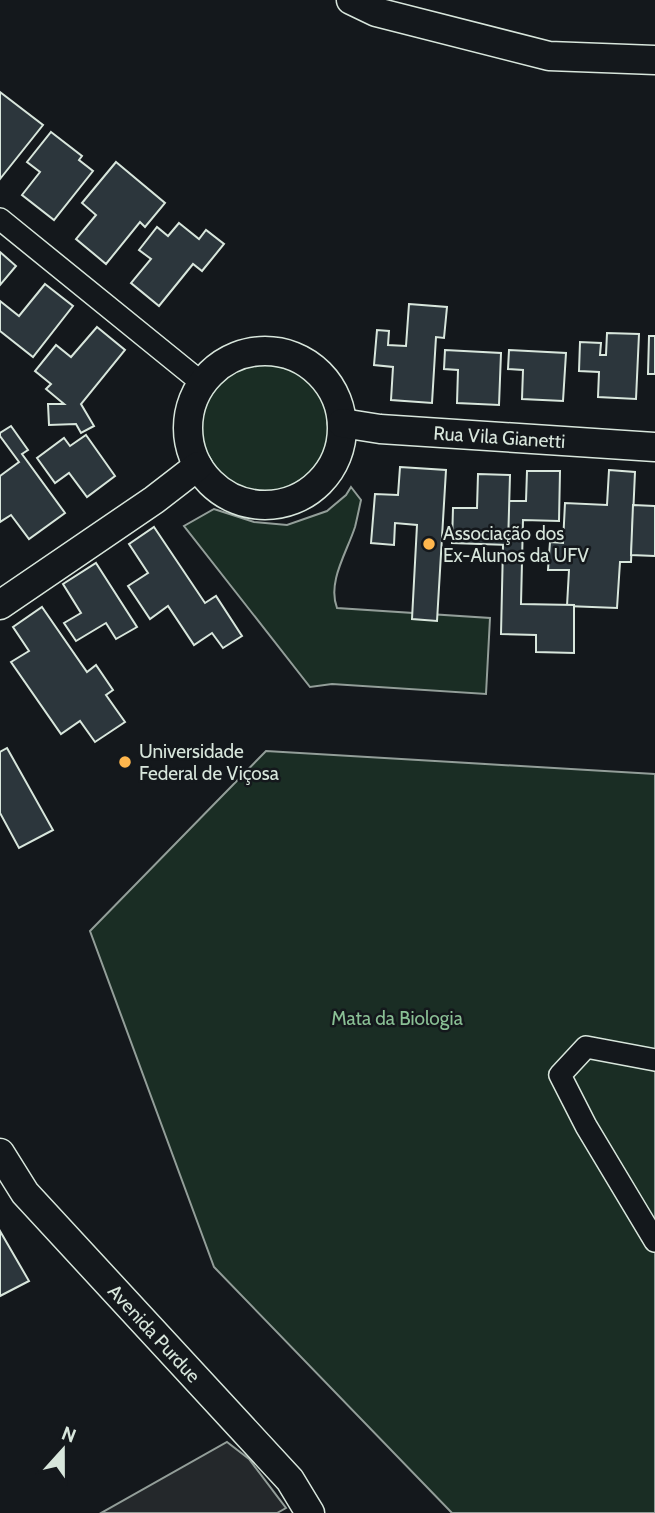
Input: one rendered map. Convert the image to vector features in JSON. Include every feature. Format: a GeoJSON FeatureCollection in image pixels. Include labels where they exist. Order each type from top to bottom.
{"type":"FeatureCollection","features":[{"type":"Feature","properties":{"kind":"street"},"geometry":{"type":"LineString","coordinates":[[352,0],[376,12],[549,56],[655,60]]}},
{"type":"Feature","properties":{"kind":"street"},"geometry":{"type":"LineString","coordinates":[[0,219],[202,383]]}},
{"type":"Feature","properties":{"kind":"street"},"geometry":{"type":"LineString","coordinates":[[262,351],[286,354],[307,364],[325,380],[337,400],[342,423],[340,447],[330,470],[314,488],[292,500],[268,505],[243,502],[221,491],[203,474],[188,439],[188,419],[193,400],[202,383],[219,366],[239,355],[262,351]]}},
{"type":"Feature","properties":{"kind":"street","name":"Rua Vila Gianetti"},"geometry":{"type":"LineString","coordinates":[[342,423],[380,429],[655,447]]}},
{"type":"Feature","properties":{"kind":"street"},"geometry":{"type":"LineString","coordinates":[[0,605],[154,500],[198,466]]}},
{"type":"Feature","properties":{"kind":"street"},"geometry":{"type":"LineString","coordinates":[[655,1060],[586,1047],[559,1075],[586,1126],[655,1241]]}},
{"type":"Feature","properties":{"kind":"street","name":"Avenida Purdue"},"geometry":{"type":"LineString","coordinates":[[0,1153],[25,1192],[290,1480],[310,1513]]}},
{"type":"Feature","properties":{"kind":"green space"},"geometry":{"type":"Polygon","coordinates":[[[265,365],[290,370],[311,384],[325,405],[330,430],[325,455],[311,476],[290,490],[265,495],[240,490],[219,476],[205,455],[200,430],[205,405],[219,384],[240,370],[265,365]]]}},
{"type":"Feature","properties":{"kind":"green space"},"geometry":{"type":"Polygon","coordinates":[[[351,487],[361,500],[355,527],[336,578],[334,588],[337,608],[490,618],[486,694],[332,684],[310,687],[184,526],[214,509],[254,522],[287,525],[327,511],[346,495],[351,487]]]}},
{"type":"Feature","properties":{"kind":"green space","name":"Mata da Biologia"},"geometry":{"type":"Polygon","coordinates":[[[266,751],[655,774],[655,1513],[452,1513],[214,1267],[90,931],[266,751]]]}},
{"type":"Feature","properties":{"kind":"shaded area"},"geometry":{"type":"Polygon","coordinates":[[[227,1442],[249,1459],[286,1508],[277,1513],[101,1513],[227,1442]]]}},
{"type":"Feature","properties":{"kind":"building"},"geometry":{"type":"Polygon","coordinates":[[[0,92],[43,125],[0,179],[0,92]]]}},
{"type":"Feature","properties":{"kind":"building"},"geometry":{"type":"Polygon","coordinates":[[[51,132],[82,156],[79,160],[93,171],[54,220],[22,195],[40,172],[27,162],[51,132]]]}},
{"type":"Feature","properties":{"kind":"building"},"geometry":{"type":"Polygon","coordinates":[[[116,162],[165,203],[145,227],[140,222],[106,264],[76,239],[96,215],[82,203],[116,162]]]}},
{"type":"Feature","properties":{"kind":"building"},"geometry":{"type":"Polygon","coordinates":[[[179,223],[199,239],[206,230],[224,244],[202,271],[193,264],[159,306],[131,283],[151,259],[139,250],[157,227],[168,236],[179,223]]]}},
{"type":"Feature","properties":{"kind":"building"},"geometry":{"type":"Polygon","coordinates":[[[0,252],[16,266],[0,285],[0,252]]]}},
{"type":"Feature","properties":{"kind":"building"},"geometry":{"type":"Polygon","coordinates":[[[45,284],[73,306],[33,357],[0,331],[0,301],[19,316],[45,284]]]}},
{"type":"Feature","properties":{"kind":"building"},"geometry":{"type":"Polygon","coordinates":[[[409,304],[447,307],[444,338],[436,337],[432,403],[391,400],[393,367],[374,365],[377,330],[389,331],[388,345],[406,346],[409,304]]]}},
{"type":"Feature","properties":{"kind":"building"},"geometry":{"type":"Polygon","coordinates":[[[97,327],[125,350],[81,404],[94,426],[81,433],[76,424],[49,425],[48,404],[64,404],[46,389],[51,384],[35,371],[56,345],[71,357],[97,327]]]}},
{"type":"Feature","properties":{"kind":"building"},"geometry":{"type":"Polygon","coordinates":[[[607,333],[639,334],[636,399],[598,397],[599,372],[579,371],[580,342],[601,343],[600,355],[606,355],[607,333]]]}},
{"type":"Feature","properties":{"kind":"building"},"geometry":{"type":"Polygon","coordinates":[[[649,336],[655,336],[655,374],[648,374],[649,336]]]}},
{"type":"Feature","properties":{"kind":"building"},"geometry":{"type":"Polygon","coordinates":[[[445,350],[501,353],[499,405],[457,403],[458,370],[444,369],[445,350]]]}},
{"type":"Feature","properties":{"kind":"building"},"geometry":{"type":"Polygon","coordinates":[[[509,350],[566,353],[563,401],[522,399],[523,370],[508,369],[509,350]]]}},
{"type":"Feature","properties":{"kind":"building"},"geometry":{"type":"Polygon","coordinates":[[[11,426],[28,450],[22,454],[65,513],[29,539],[11,515],[0,522],[0,476],[19,462],[0,436],[0,433],[11,426]]]}},
{"type":"Feature","properties":{"kind":"building"},"geometry":{"type":"Polygon","coordinates":[[[86,435],[115,476],[87,497],[69,473],[55,483],[37,458],[64,438],[70,446],[86,435]]]}},
{"type":"Feature","properties":{"kind":"building","name":"Associação dos Ex-Alunos da UFV"},"geometry":{"type":"Polygon","coordinates":[[[400,467],[446,470],[437,621],[412,619],[417,525],[395,523],[394,545],[371,543],[375,494],[398,495],[400,467]]]}},
{"type":"Feature","properties":{"kind":"building"},"geometry":{"type":"Polygon","coordinates":[[[609,470],[635,472],[631,562],[620,562],[617,608],[567,606],[569,570],[548,570],[550,542],[563,543],[565,503],[607,505],[609,470]]]}},
{"type":"Feature","properties":{"kind":"building"},"geometry":{"type":"Polygon","coordinates":[[[527,471],[560,471],[559,521],[523,520],[521,604],[574,605],[574,653],[536,652],[536,635],[501,634],[504,501],[526,501],[527,471]]]}},
{"type":"Feature","properties":{"kind":"building"},"geometry":{"type":"Polygon","coordinates":[[[478,474],[510,475],[508,545],[452,543],[453,508],[477,508],[478,474]]]}},
{"type":"Feature","properties":{"kind":"building"},"geometry":{"type":"Polygon","coordinates":[[[633,505],[655,506],[655,556],[631,555],[633,505]]]}},
{"type":"Feature","properties":{"kind":"building"},"geometry":{"type":"Polygon","coordinates":[[[154,527],[205,603],[216,596],[242,636],[223,648],[212,633],[194,645],[168,606],[150,619],[128,586],[148,573],[129,544],[154,527]]]}},
{"type":"Feature","properties":{"kind":"building"},"geometry":{"type":"Polygon","coordinates":[[[96,563],[137,627],[116,639],[106,623],[76,641],[64,623],[81,613],[63,584],[96,563]]]}},
{"type":"Feature","properties":{"kind":"building"},"geometry":{"type":"Polygon","coordinates":[[[42,607],[87,672],[96,665],[113,690],[106,695],[125,722],[95,742],[80,721],[61,734],[11,662],[29,651],[13,627],[42,607]]]}},
{"type":"Feature","properties":{"kind":"building"},"geometry":{"type":"Polygon","coordinates":[[[7,748],[53,830],[19,848],[0,813],[0,752],[7,748]]]}},
{"type":"Feature","properties":{"kind":"building"},"geometry":{"type":"Polygon","coordinates":[[[0,1231],[29,1281],[0,1296],[0,1231]]]}},
{"type":"Feature","properties":{"kind":"place","name":"Associação dos Ex-Alunos da UFV"},"geometry":{"type":"Point","coordinates":[429,544]}},
{"type":"Feature","properties":{"kind":"place","name":"Universidade Federal de Viçosa"},"geometry":{"type":"Point","coordinates":[125,762]}}]}
